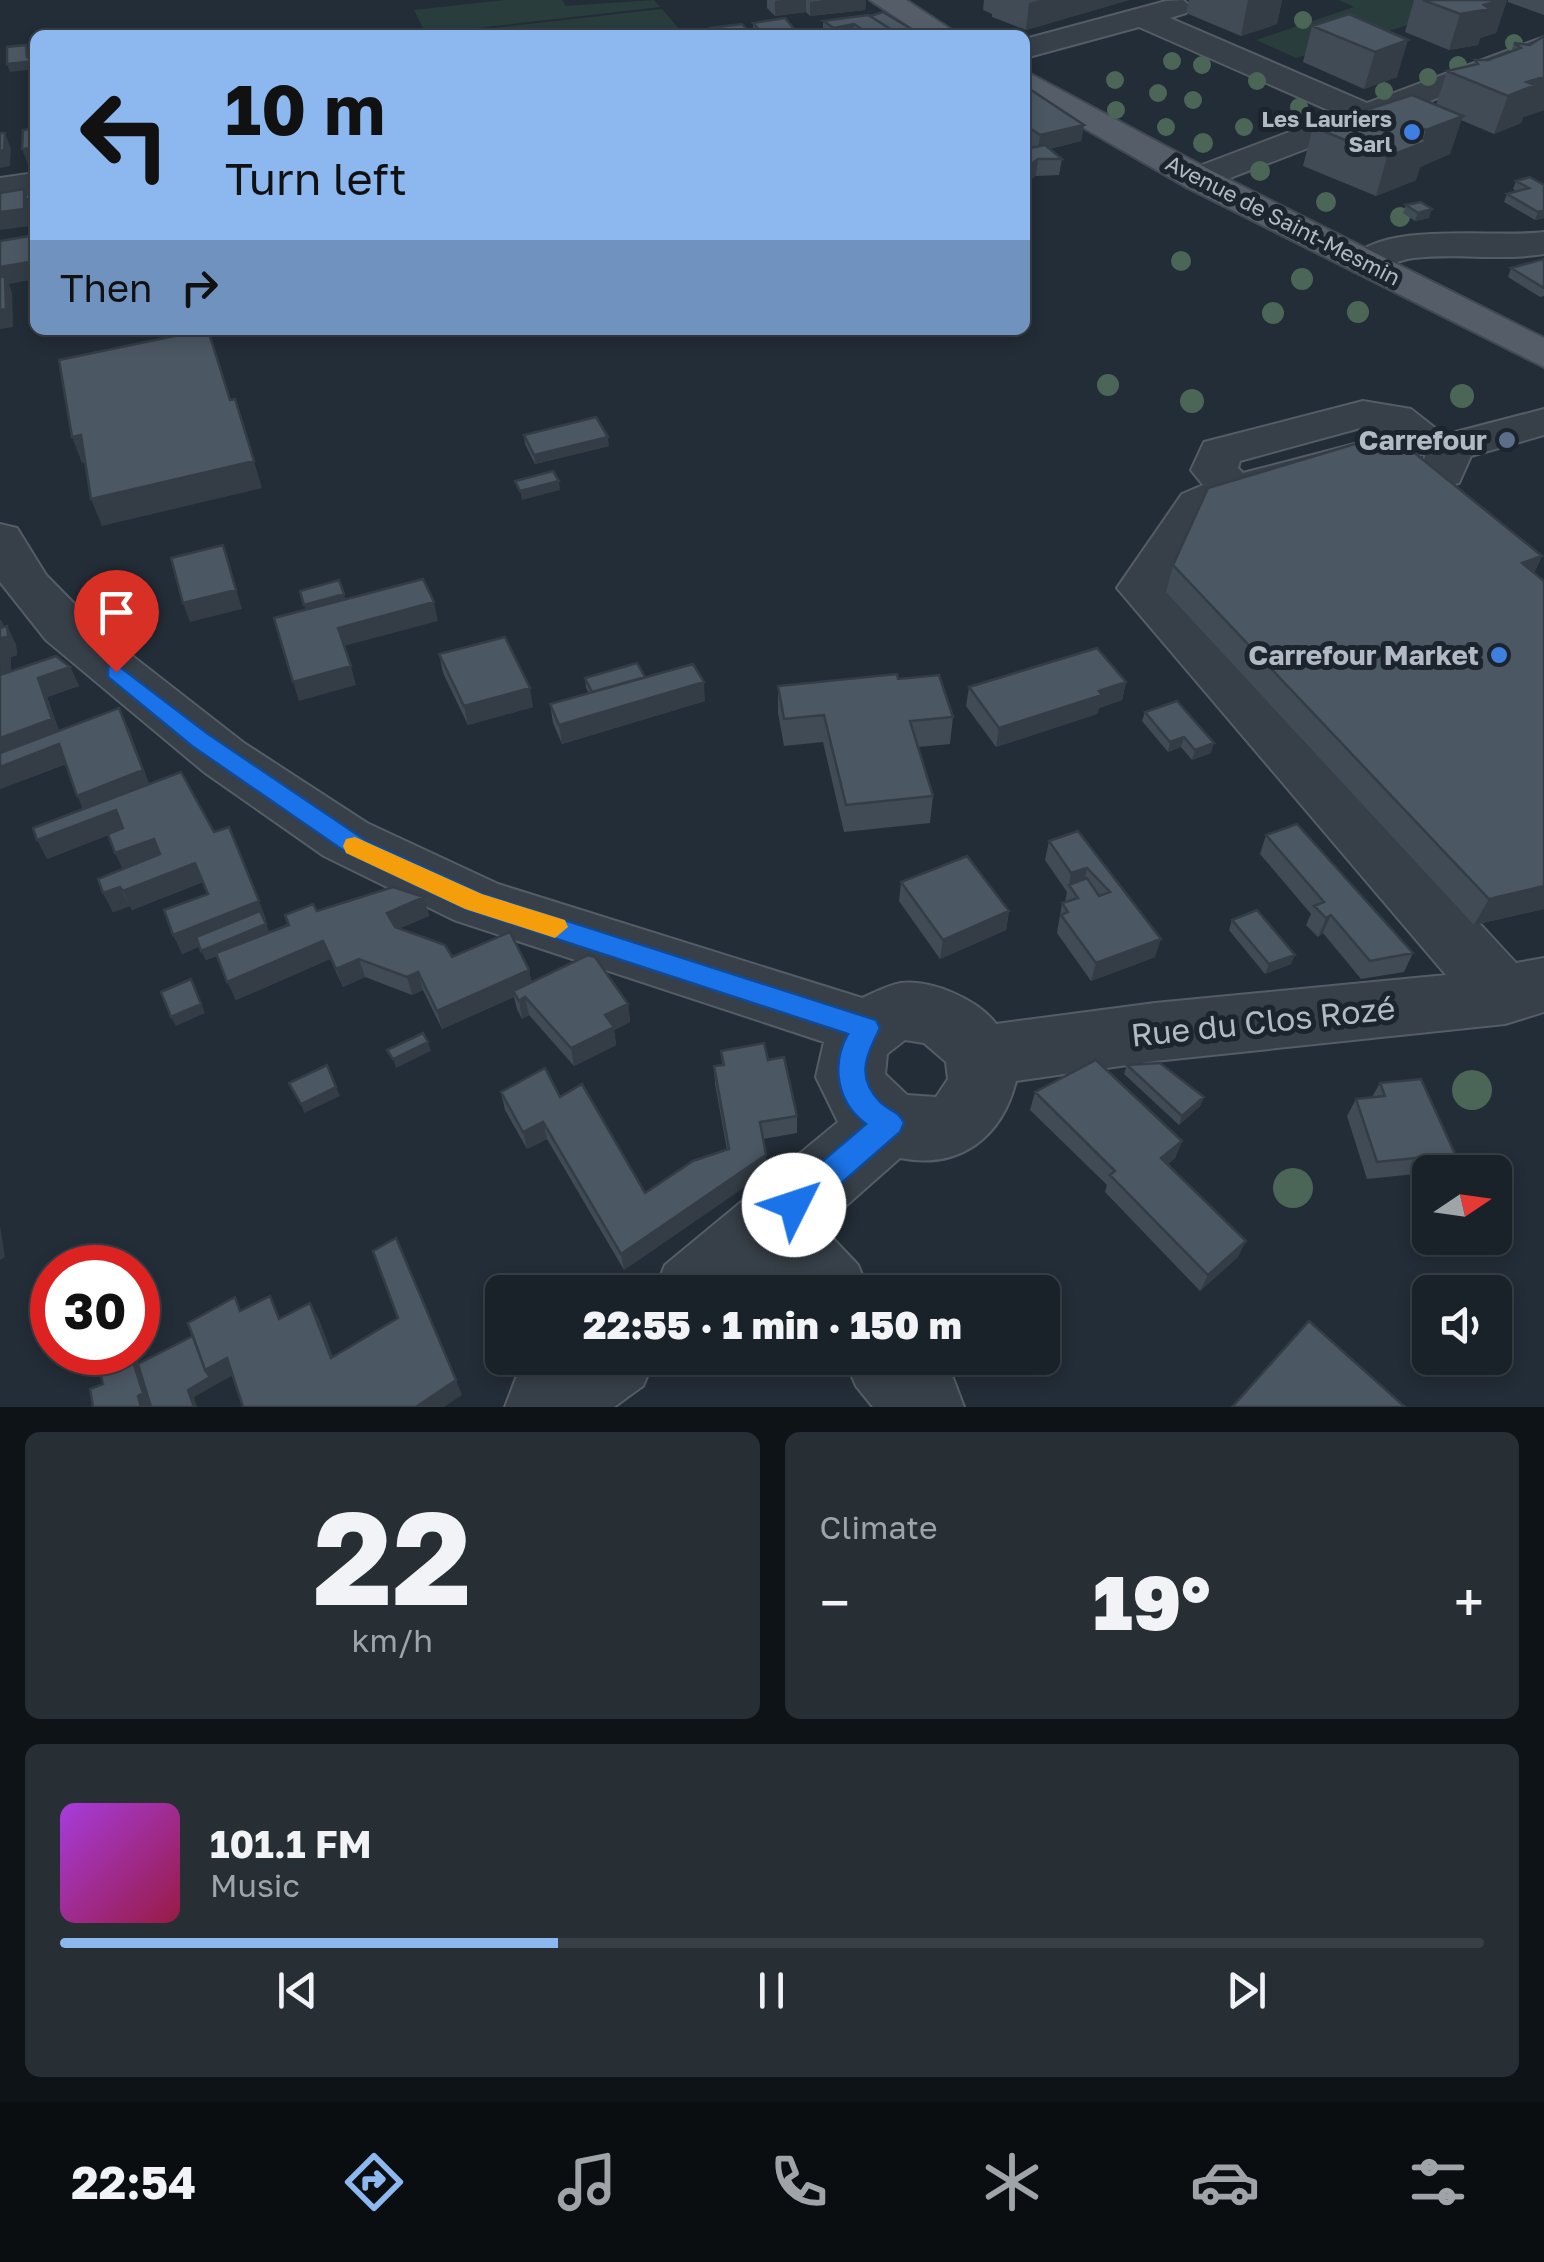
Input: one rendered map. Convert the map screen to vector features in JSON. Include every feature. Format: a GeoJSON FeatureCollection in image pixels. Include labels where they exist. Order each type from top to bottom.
{"type":"FeatureCollection","features":[{"type":"Feature","properties":{"kind":"main road"},"geometry":{"type":"LineString","coordinates":[[885,0],[936,30]]}},
{"type":"Feature","properties":{"kind":"main road","name":"Avenue de Saint-Mesmin"},"geometry":{"type":"LineString","coordinates":[[1030,84],[1198,179],[1544,354]]}},
{"type":"Feature","properties":{"kind":"street"},"geometry":{"type":"LineString","coordinates":[[1030,48],[1199,0]]}},
{"type":"Feature","properties":{"kind":"street"},"geometry":{"type":"LineString","coordinates":[[1142,17],[1363,113]]}},
{"type":"Feature","properties":{"kind":"street"},"geometry":{"type":"LineString","coordinates":[[1198,179],[1544,46]]}},
{"type":"Feature","properties":{"kind":"street"},"geometry":{"type":"LineString","coordinates":[[0,190],[30,185]]}},
{"type":"Feature","properties":{"kind":"street"},"geometry":{"type":"LineString","coordinates":[[1368,263],[1405,246],[1527,246]]}},
{"type":"Feature","properties":{"kind":"street"},"geometry":{"type":"LineString","coordinates":[[1436,299],[1527,246]]}},
{"type":"Feature","properties":{"kind":"street"},"geometry":{"type":"LineString","coordinates":[[1443,473],[1451,448],[1510,428],[1544,422]]}},
{"type":"Feature","properties":{"kind":"street"},"geometry":{"type":"LineString","coordinates":[[1234,490],[1199,504],[1142,588],[1524,990]]}},
{"type":"Feature","properties":{"kind":"street"},"geometry":{"type":"LineString","coordinates":[[0,539],[10,560],[60,627],[200,740],[356,846],[474,902],[866,1028]]}},
{"type":"Feature","properties":{"kind":"street","name":"Rue du Clos Rozé"},"geometry":{"type":"LineString","coordinates":[[982,1056],[1524,990]]}},
{"type":"Feature","properties":{"kind":"street"},"geometry":{"type":"LineString","coordinates":[[903,1011],[926,1012],[950,1021],[969,1036],[982,1056],[980,1098],[964,1116],[943,1127],[919,1130],[889,1123],[870,1111],[850,1077],[850,1057],[866,1028],[903,1011]]}},
{"type":"Feature","properties":{"kind":"street"},"geometry":{"type":"LineString","coordinates":[[712,1275],[889,1123]]}},
{"type":"Feature","properties":{"kind":"street"},"geometry":{"type":"LineString","coordinates":[[771,1225],[816,1275]]}},
{"type":"Feature","properties":{"kind":"street"},"geometry":{"type":"LineString","coordinates":[[545,1407],[591,1375]]}},
{"type":"Feature","properties":{"kind":"street"},"geometry":{"type":"LineString","coordinates":[[898,1375],[924,1407]]}},
{"type":"Feature","properties":{"kind":"green space"},"geometry":{"type":"Polygon","coordinates":[[[504,0],[562,0],[566,6],[654,0],[660,7],[461,30],[424,30],[414,10],[504,0]]]}},
{"type":"Feature","properties":{"kind":"green space"},"geometry":{"type":"Polygon","coordinates":[[[1339,0],[1493,0],[1296,58],[1256,40],[1354,7],[1339,0]]]}},
{"type":"Feature","properties":{"kind":"green space"},"geometry":{"type":"Polygon","coordinates":[[[662,9],[680,30],[476,30],[662,9]]]}},
{"type":"Feature","properties":{"kind":"building"},"geometry":{"type":"Polygon","coordinates":[[[1423,0],[1500,0],[1484,5],[1490,9],[1460,14],[1423,0]]]}},
{"type":"Feature","properties":{"kind":"building"},"geometry":{"type":"Polygon","coordinates":[[[883,12],[913,30],[892,30],[870,16],[883,12]]]}},
{"type":"Feature","properties":{"kind":"building"},"geometry":{"type":"Polygon","coordinates":[[[1349,14],[1408,40],[1375,52],[1312,26],[1349,14]]]}},
{"type":"Feature","properties":{"kind":"building"},"geometry":{"type":"Polygon","coordinates":[[[868,15],[892,30],[863,30],[854,24],[834,28],[823,21],[868,15]]]}},
{"type":"Feature","properties":{"kind":"building"},"geometry":{"type":"Polygon","coordinates":[[[785,18],[795,30],[759,30],[753,23],[785,18]]]}},
{"type":"Feature","properties":{"kind":"building"},"geometry":{"type":"Polygon","coordinates":[[[742,24],[747,30],[712,30],[742,24]]]}},
{"type":"Feature","properties":{"kind":"building"},"geometry":{"type":"Polygon","coordinates":[[[1544,36],[1544,77],[1527,82],[1535,85],[1508,96],[1447,71],[1478,64],[1475,60],[1488,60],[1521,48],[1514,43],[1530,45],[1544,36]]]}},
{"type":"Feature","properties":{"kind":"building"},"geometry":{"type":"Polygon","coordinates":[[[26,45],[30,62],[7,64],[7,47],[26,45]]]}},
{"type":"Feature","properties":{"kind":"building"},"geometry":{"type":"Polygon","coordinates":[[[1030,89],[1084,125],[1040,135],[1030,128],[1030,89]]]}},
{"type":"Feature","properties":{"kind":"building"},"geometry":{"type":"Polygon","coordinates":[[[1412,95],[1463,116],[1426,130],[1416,126],[1405,130],[1428,141],[1387,157],[1313,127],[1412,95]]]}},
{"type":"Feature","properties":{"kind":"building"},"geometry":{"type":"Polygon","coordinates":[[[30,129],[30,148],[22,149],[23,130],[30,129]]]}},
{"type":"Feature","properties":{"kind":"building"},"geometry":{"type":"Polygon","coordinates":[[[0,133],[5,133],[4,150],[0,151],[0,133]]]}},
{"type":"Feature","properties":{"kind":"building"},"geometry":{"type":"Polygon","coordinates":[[[1045,145],[1062,159],[1038,159],[1030,165],[1030,148],[1045,145]]]}},
{"type":"Feature","properties":{"kind":"building"},"geometry":{"type":"Polygon","coordinates":[[[1530,177],[1544,185],[1544,210],[1538,212],[1507,194],[1529,188],[1516,181],[1530,177]]]}},
{"type":"Feature","properties":{"kind":"building"},"geometry":{"type":"Polygon","coordinates":[[[24,189],[24,209],[0,212],[0,193],[24,189]]]}},
{"type":"Feature","properties":{"kind":"building"},"geometry":{"type":"Polygon","coordinates":[[[1421,202],[1432,209],[1418,213],[1406,205],[1421,202]]]}},
{"type":"Feature","properties":{"kind":"building"},"geometry":{"type":"Polygon","coordinates":[[[30,236],[30,262],[0,267],[0,241],[30,236]]]}},
{"type":"Feature","properties":{"kind":"building"},"geometry":{"type":"Polygon","coordinates":[[[1544,259],[1544,288],[1511,268],[1544,259]]]}},
{"type":"Feature","properties":{"kind":"building"},"geometry":{"type":"Polygon","coordinates":[[[5,276],[6,309],[0,310],[0,277],[5,276]]]}},
{"type":"Feature","properties":{"kind":"building"},"geometry":{"type":"Polygon","coordinates":[[[179,335],[210,335],[254,461],[91,499],[81,435],[72,437],[59,360],[179,335]]]}},
{"type":"Feature","properties":{"kind":"building"},"geometry":{"type":"Polygon","coordinates":[[[596,417],[608,437],[534,455],[524,435],[596,417]]]}},
{"type":"Feature","properties":{"kind":"building"},"geometry":{"type":"Polygon","coordinates":[[[1385,435],[1406,452],[1411,450],[1542,556],[1522,563],[1544,581],[1544,886],[1489,899],[1173,565],[1208,488],[1385,435]]]}},
{"type":"Feature","properties":{"kind":"building"},"geometry":{"type":"Polygon","coordinates":[[[553,471],[559,481],[520,491],[515,481],[553,471]]]}},
{"type":"Feature","properties":{"kind":"building"},"geometry":{"type":"Polygon","coordinates":[[[223,545],[236,590],[183,603],[171,558],[223,545]]]}},
{"type":"Feature","properties":{"kind":"building"},"geometry":{"type":"Polygon","coordinates":[[[423,579],[434,602],[338,628],[351,666],[293,682],[274,618],[423,579]]]}},
{"type":"Feature","properties":{"kind":"building"},"geometry":{"type":"Polygon","coordinates":[[[339,580],[344,594],[304,605],[300,591],[339,580]]]}},
{"type":"Feature","properties":{"kind":"building"},"geometry":{"type":"Polygon","coordinates":[[[7,626],[8,636],[2,638],[0,663],[0,628],[7,626]]]}},
{"type":"Feature","properties":{"kind":"building"},"geometry":{"type":"Polygon","coordinates":[[[505,637],[530,688],[464,706],[439,654],[505,637]]]}},
{"type":"Feature","properties":{"kind":"building"},"geometry":{"type":"Polygon","coordinates":[[[1097,648],[1126,682],[1099,691],[1102,695],[999,728],[969,687],[1097,648]]]}},
{"type":"Feature","properties":{"kind":"building"},"geometry":{"type":"Polygon","coordinates":[[[56,656],[70,667],[38,678],[52,719],[0,738],[0,675],[56,656]]]}},
{"type":"Feature","properties":{"kind":"building"},"geometry":{"type":"Polygon","coordinates":[[[637,663],[645,677],[592,692],[585,678],[637,663]]]}},
{"type":"Feature","properties":{"kind":"building"},"geometry":{"type":"Polygon","coordinates":[[[693,664],[704,682],[559,725],[550,704],[693,664]]]}},
{"type":"Feature","properties":{"kind":"building"},"geometry":{"type":"Polygon","coordinates":[[[897,674],[898,679],[939,675],[953,717],[910,721],[933,796],[846,805],[824,715],[784,719],[778,686],[897,674]]]}},
{"type":"Feature","properties":{"kind":"building"},"geometry":{"type":"Polygon","coordinates":[[[1177,701],[1214,743],[1195,750],[1184,737],[1170,742],[1145,712],[1177,701]]]}},
{"type":"Feature","properties":{"kind":"building"},"geometry":{"type":"Polygon","coordinates":[[[119,708],[143,770],[77,796],[59,744],[0,767],[0,753],[119,708]]]}},
{"type":"Feature","properties":{"kind":"building"},"geometry":{"type":"Polygon","coordinates":[[[181,772],[214,832],[229,827],[259,901],[173,935],[164,910],[208,894],[195,863],[123,891],[120,887],[103,893],[98,879],[160,854],[154,839],[115,853],[108,834],[123,828],[116,810],[37,840],[33,828],[181,772]]]}},
{"type":"Feature","properties":{"kind":"building"},"geometry":{"type":"Polygon","coordinates":[[[1297,824],[1413,953],[1370,961],[1331,915],[1326,918],[1314,906],[1324,902],[1266,835],[1297,824]]]}},
{"type":"Feature","properties":{"kind":"building"},"geometry":{"type":"Polygon","coordinates":[[[1078,831],[1161,939],[1096,963],[1061,915],[1068,912],[1062,903],[1078,898],[1069,885],[1087,878],[1099,896],[1110,892],[1087,868],[1071,873],[1049,841],[1078,831]]]}},
{"type":"Feature","properties":{"kind":"building"},"geometry":{"type":"Polygon","coordinates":[[[967,856],[1009,911],[943,940],[901,882],[967,856]]]}},
{"type":"Feature","properties":{"kind":"building"},"geometry":{"type":"Polygon","coordinates":[[[393,887],[424,897],[387,913],[395,927],[445,945],[452,957],[510,932],[529,970],[437,1011],[418,972],[407,977],[359,959],[336,969],[323,941],[227,982],[216,953],[289,925],[285,915],[313,904],[317,911],[393,887]]]}},
{"type":"Feature","properties":{"kind":"building"},"geometry":{"type":"Polygon","coordinates":[[[1257,910],[1295,955],[1269,964],[1232,920],[1257,910]]]}},
{"type":"Feature","properties":{"kind":"building"},"geometry":{"type":"Polygon","coordinates":[[[260,911],[266,924],[201,951],[196,937],[260,911]]]}},
{"type":"Feature","properties":{"kind":"building"},"geometry":{"type":"Polygon","coordinates":[[[588,955],[595,957],[628,1004],[605,1015],[614,1027],[571,1048],[525,997],[519,1001],[513,991],[588,955]]]}},
{"type":"Feature","properties":{"kind":"building"},"geometry":{"type":"Polygon","coordinates":[[[191,979],[201,1004],[171,1017],[161,992],[191,979]]]}},
{"type":"Feature","properties":{"kind":"building"},"geometry":{"type":"Polygon","coordinates":[[[423,1033],[428,1042],[393,1059],[387,1050],[423,1033]]]}},
{"type":"Feature","properties":{"kind":"building"},"geometry":{"type":"Polygon","coordinates":[[[764,1043],[768,1060],[784,1057],[797,1116],[760,1122],[766,1155],[621,1254],[543,1122],[523,1132],[501,1092],[545,1068],[560,1097],[582,1084],[645,1193],[693,1161],[729,1149],[714,1066],[724,1065],[721,1051],[764,1043]]]}},
{"type":"Feature","properties":{"kind":"building"},"geometry":{"type":"Polygon","coordinates":[[[1096,1060],[1182,1141],[1161,1158],[1246,1241],[1208,1275],[1110,1175],[1115,1171],[1035,1092],[1096,1060]]]}},
{"type":"Feature","properties":{"kind":"building"},"geometry":{"type":"Polygon","coordinates":[[[1160,1063],[1204,1097],[1182,1116],[1127,1065],[1160,1063]]]}},
{"type":"Feature","properties":{"kind":"building"},"geometry":{"type":"Polygon","coordinates":[[[327,1065],[336,1087],[301,1104],[289,1083],[327,1065]]]}},
{"type":"Feature","properties":{"kind":"building"},"geometry":{"type":"Polygon","coordinates":[[[1421,1079],[1455,1154],[1412,1155],[1412,1158],[1377,1162],[1356,1099],[1385,1096],[1380,1083],[1421,1079]]]}},
{"type":"Feature","properties":{"kind":"building"},"geometry":{"type":"Polygon","coordinates":[[[396,1238],[456,1380],[416,1407],[243,1407],[227,1358],[205,1370],[188,1323],[235,1297],[240,1311],[270,1296],[279,1319],[310,1303],[331,1358],[398,1318],[373,1251],[396,1238]]]}},
{"type":"Feature","properties":{"kind":"building"},"geometry":{"type":"Polygon","coordinates":[[[1309,1321],[1405,1407],[1232,1407],[1309,1321]]]}},
{"type":"Feature","properties":{"kind":"building"},"geometry":{"type":"Polygon","coordinates":[[[193,1336],[210,1377],[188,1390],[194,1407],[151,1407],[141,1375],[160,1375],[160,1353],[193,1336]]]}},
{"type":"Feature","properties":{"kind":"building"},"geometry":{"type":"Polygon","coordinates":[[[101,1375],[137,1375],[143,1393],[138,1396],[141,1407],[93,1407],[90,1389],[103,1384],[101,1375]]]}},
{"type":"Feature","properties":{"kind":"slow traffic"},"geometry":{"type":"LineString","coordinates":[[355,846],[474,902],[555,927]]}},
{"type":"Feature","properties":{"kind":"place","name":"Les Lauriers Sarl"},"geometry":{"type":"Point","coordinates":[1412,132]}},
{"type":"Feature","properties":{"kind":"place","name":"Carrefour"},"geometry":{"type":"Point","coordinates":[1507,440]}},
{"type":"Feature","properties":{"kind":"place","name":"Carrefour Market"},"geometry":{"type":"Point","coordinates":[1499,655]}},
{"type":"Feature","properties":{"kind":"route"},"geometry":{"type":"LineString","coordinates":[[116,672],[200,740],[356,846],[474,902],[866,1028],[850,1057],[850,1077],[870,1111],[889,1123],[794,1205]]}}]}
